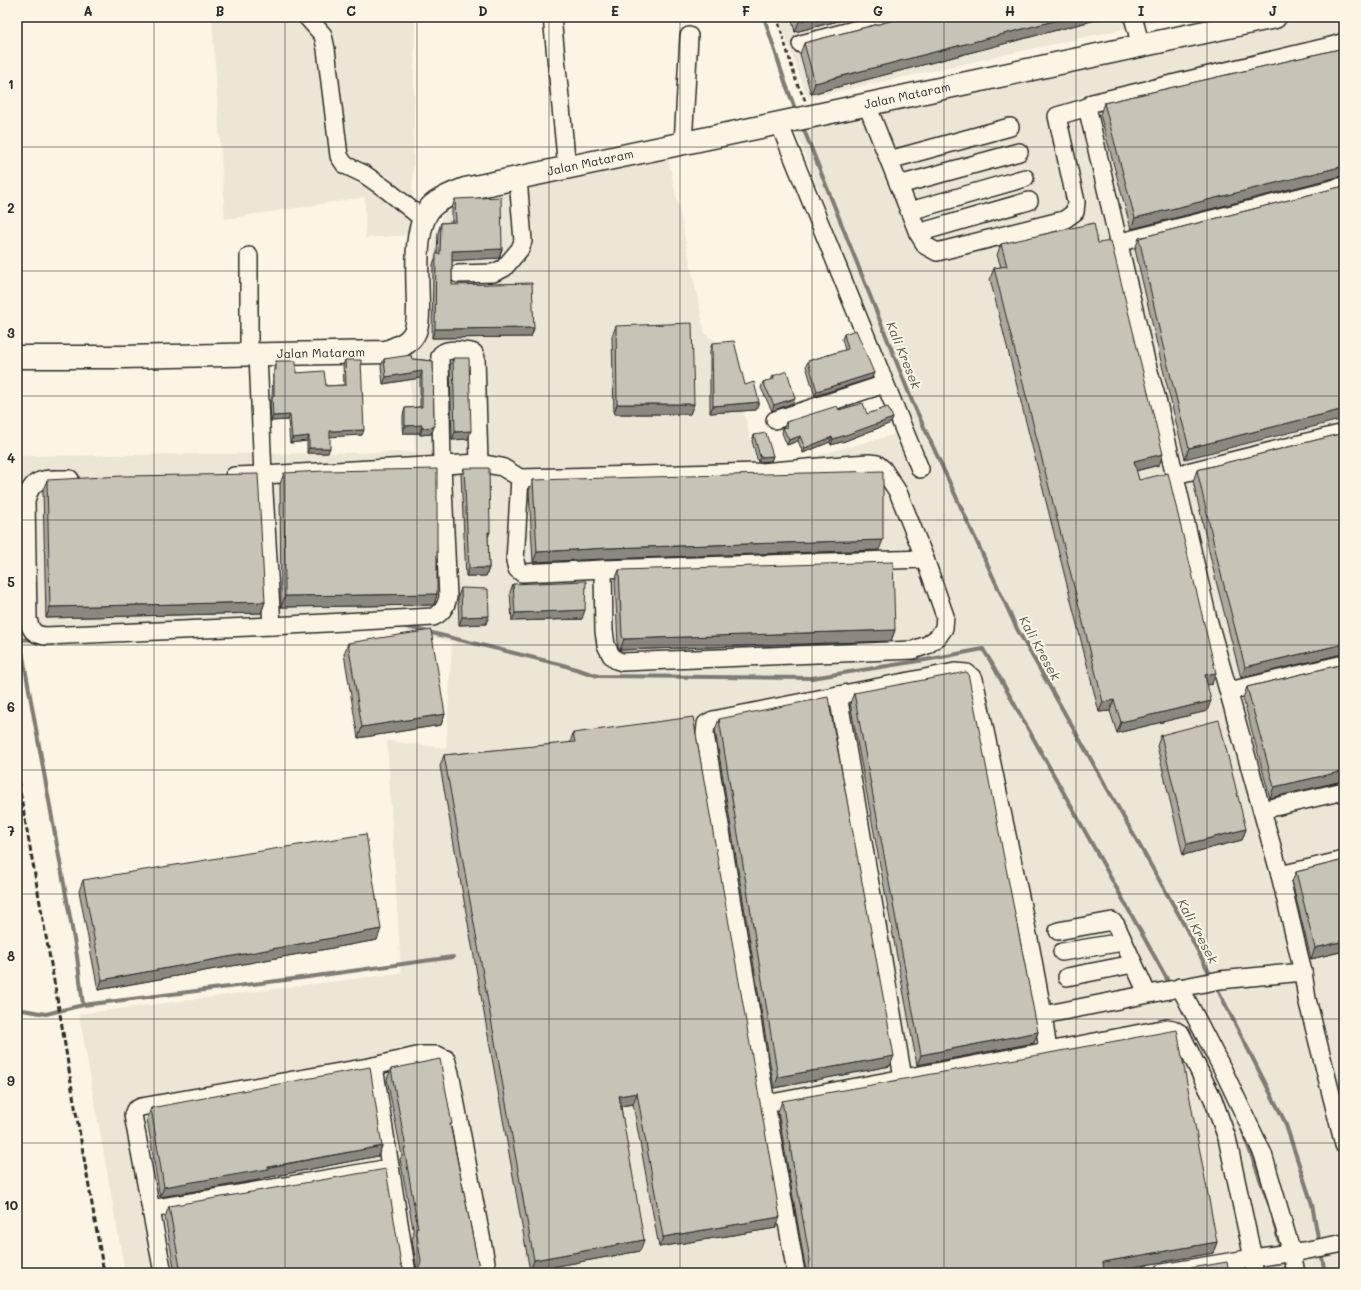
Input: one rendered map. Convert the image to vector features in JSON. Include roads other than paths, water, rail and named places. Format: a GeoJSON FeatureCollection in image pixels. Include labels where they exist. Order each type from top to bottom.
{"type":"FeatureCollection","features":[{"type":"Feature","properties":{"kind":"main road","name":"Jalan Mataram"},"geometry":{"type":"LineString","coordinates":[[17,356],[121,357],[386,352],[403,346],[414,336],[418,321],[418,238],[423,219],[432,206],[448,196],[465,189],[811,117],[1275,17]]}},
{"type":"Feature","properties":{"kind":"street"},"geometry":{"type":"LineString","coordinates":[[307,17],[323,35],[339,156],[345,165],[364,174],[388,190],[423,219]]}},
{"type":"Feature","properties":{"kind":"street"},"geometry":{"type":"LineString","coordinates":[[552,17],[567,168]]}},
{"type":"Feature","properties":{"kind":"street"},"geometry":{"type":"LineString","coordinates":[[801,44],[903,17]]}},
{"type":"Feature","properties":{"kind":"street"},"geometry":{"type":"LineString","coordinates":[[1133,17],[1141,46]]}},
{"type":"Feature","properties":{"kind":"street"},"geometry":{"type":"LineString","coordinates":[[683,144],[689,36]]}},
{"type":"Feature","properties":{"kind":"street"},"geometry":{"type":"LineString","coordinates":[[867,105],[918,233],[926,246],[936,252],[1064,220],[1075,212],[1076,202],[1057,116],[1088,107],[1092,103],[1344,42]]}},
{"type":"Feature","properties":{"kind":"street"},"geometry":{"type":"LineString","coordinates":[[1088,107],[1117,243],[1146,361],[1157,399],[1208,619],[1280,875],[1303,972],[1307,999],[1344,1145]]}},
{"type":"Feature","properties":{"kind":"street"},"geometry":{"type":"LineString","coordinates":[[782,123],[920,470]]}},
{"type":"Feature","properties":{"kind":"street"},"geometry":{"type":"LineString","coordinates":[[889,160],[1010,127]]}},
{"type":"Feature","properties":{"kind":"street"},"geometry":{"type":"LineString","coordinates":[[899,185],[1019,152]]}},
{"type":"Feature","properties":{"kind":"street"},"geometry":{"type":"LineString","coordinates":[[458,274],[493,273],[504,268],[520,248],[523,241],[518,178]]}},
{"type":"Feature","properties":{"kind":"street"},"geometry":{"type":"LineString","coordinates":[[910,211],[1025,178]]}},
{"type":"Feature","properties":{"kind":"street"},"geometry":{"type":"LineString","coordinates":[[1117,243],[1344,186]]}},
{"type":"Feature","properties":{"kind":"street"},"geometry":{"type":"LineString","coordinates":[[918,233],[1029,201]]}},
{"type":"Feature","properties":{"kind":"street"},"geometry":{"type":"LineString","coordinates":[[250,256],[253,354],[263,475],[272,626]]}},
{"type":"Feature","properties":{"kind":"street"},"geometry":{"type":"LineString","coordinates":[[88,478],[38,481],[31,486],[28,492],[26,501],[28,619],[36,635],[45,636],[272,626],[433,617],[444,609],[447,604],[448,597],[442,466],[440,356],[442,353],[447,351],[471,352],[474,353],[476,358],[479,463]]}},
{"type":"Feature","properties":{"kind":"street"},"geometry":{"type":"LineString","coordinates":[[775,420],[885,384]]}},
{"type":"Feature","properties":{"kind":"street"},"geometry":{"type":"LineString","coordinates":[[1175,475],[1344,433]]}},
{"type":"Feature","properties":{"kind":"street"},"geometry":{"type":"LineString","coordinates":[[217,476],[263,475],[479,463],[502,467],[520,478],[761,472],[854,464],[877,464],[883,469],[898,492],[925,559],[945,616],[944,628],[938,637],[927,645],[912,650],[622,662],[616,660],[611,655],[606,645],[604,631],[603,569]]}},
{"type":"Feature","properties":{"kind":"street"},"geometry":{"type":"LineString","coordinates":[[520,478],[514,561],[522,573],[925,559]]}},
{"type":"Feature","properties":{"kind":"street"},"geometry":{"type":"LineString","coordinates":[[1229,691],[1344,664]]}},
{"type":"Feature","properties":{"kind":"street"},"geometry":{"type":"LineString","coordinates":[[796,1273],[766,1104],[705,734],[706,724],[713,720],[956,672],[967,673],[974,679],[1028,936],[1043,1015],[1048,1051]]}},
{"type":"Feature","properties":{"kind":"street"},"geometry":{"type":"LineString","coordinates":[[838,695],[903,1078]]}},
{"type":"Feature","properties":{"kind":"street"},"geometry":{"type":"LineString","coordinates":[[1262,810],[1344,791]]}},
{"type":"Feature","properties":{"kind":"street"},"geometry":{"type":"LineString","coordinates":[[1280,875],[1344,860]]}},
{"type":"Feature","properties":{"kind":"street"},"geometry":{"type":"LineString","coordinates":[[1058,931],[1112,921],[1116,925],[1147,993]]}},
{"type":"Feature","properties":{"kind":"street"},"geometry":{"type":"LineString","coordinates":[[1062,952],[1123,942]]}},
{"type":"Feature","properties":{"kind":"street"},"geometry":{"type":"LineString","coordinates":[[1067,977],[1133,964]]}},
{"type":"Feature","properties":{"kind":"street"},"geometry":{"type":"LineString","coordinates":[[1043,1015],[1147,993],[1220,980],[1303,972]]}},
{"type":"Feature","properties":{"kind":"street"},"geometry":{"type":"LineString","coordinates":[[1187,986],[1222,1068],[1263,1154],[1289,1253],[1296,1273]]}},
{"type":"Feature","properties":{"kind":"street"},"geometry":{"type":"LineString","coordinates":[[766,1104],[1167,1028],[1173,1029],[1181,1034],[1213,1099],[1227,1138],[1253,1266]]}},
{"type":"Feature","properties":{"kind":"street"},"geometry":{"type":"LineString","coordinates":[[163,1273],[133,1115],[135,1110],[141,1107],[374,1066],[422,1055],[437,1055],[446,1059],[450,1073],[488,1273]]}},
{"type":"Feature","properties":{"kind":"street"},"geometry":{"type":"LineString","coordinates":[[374,1066],[407,1273]]}},
{"type":"Feature","properties":{"kind":"street"},"geometry":{"type":"LineString","coordinates":[[151,1209],[390,1168]]}},
{"type":"Feature","properties":{"kind":"street"},"geometry":{"type":"LineString","coordinates":[[1162,1273],[1253,1266],[1289,1253],[1336,1244]]}},
{"type":"Feature","properties":{"kind":"waterway","name":"Kali Kresek"},"geometry":{"type":"LineString","coordinates":[[764,17],[797,114]]}},
{"type":"Feature","properties":{"kind":"waterway","name":"Kali Kresek"},"geometry":{"type":"LineString","coordinates":[[802,125],[912,401],[1017,629],[1179,915],[1212,978]]}},
{"type":"Feature","properties":{"kind":"waterway"},"geometry":{"type":"LineString","coordinates":[[403,626],[563,665],[598,676],[812,678],[983,649],[1167,979]]}},
{"type":"Feature","properties":{"kind":"waterway"},"geometry":{"type":"LineString","coordinates":[[17,640],[35,639]]}},
{"type":"Feature","properties":{"kind":"waterway"},"geometry":{"type":"LineString","coordinates":[[17,1009],[46,1014],[83,1005],[77,956],[20,640]]}},
{"type":"Feature","properties":{"kind":"waterway"},"geometry":{"type":"LineString","coordinates":[[83,1005],[301,978],[453,957]]}},
{"type":"Feature","properties":{"kind":"waterway","name":"Kali Kresek"},"geometry":{"type":"LineString","coordinates":[[1216,986],[1285,1122],[1312,1204],[1319,1243]]}},
{"type":"Feature","properties":{"kind":"waterway"},"geometry":{"type":"LineString","coordinates":[[1242,1129],[1269,1204]]}},
{"type":"Feature","properties":{"kind":"waterway"},"geometry":{"type":"LineString","coordinates":[[1274,1222],[1281,1250]]}},
{"type":"Feature","properties":{"kind":"waterway","name":"Kali Kresek"},"geometry":{"type":"LineString","coordinates":[[1321,1252],[1325,1273]]}},
{"type":"Feature","properties":{"kind":"waterway"},"geometry":{"type":"LineString","coordinates":[[1283,1259],[1287,1273]]}},
{"type":"Feature","properties":{"kind":"railway"},"geometry":{"type":"LineString","coordinates":[[17,775],[104,1273]]}}]}
